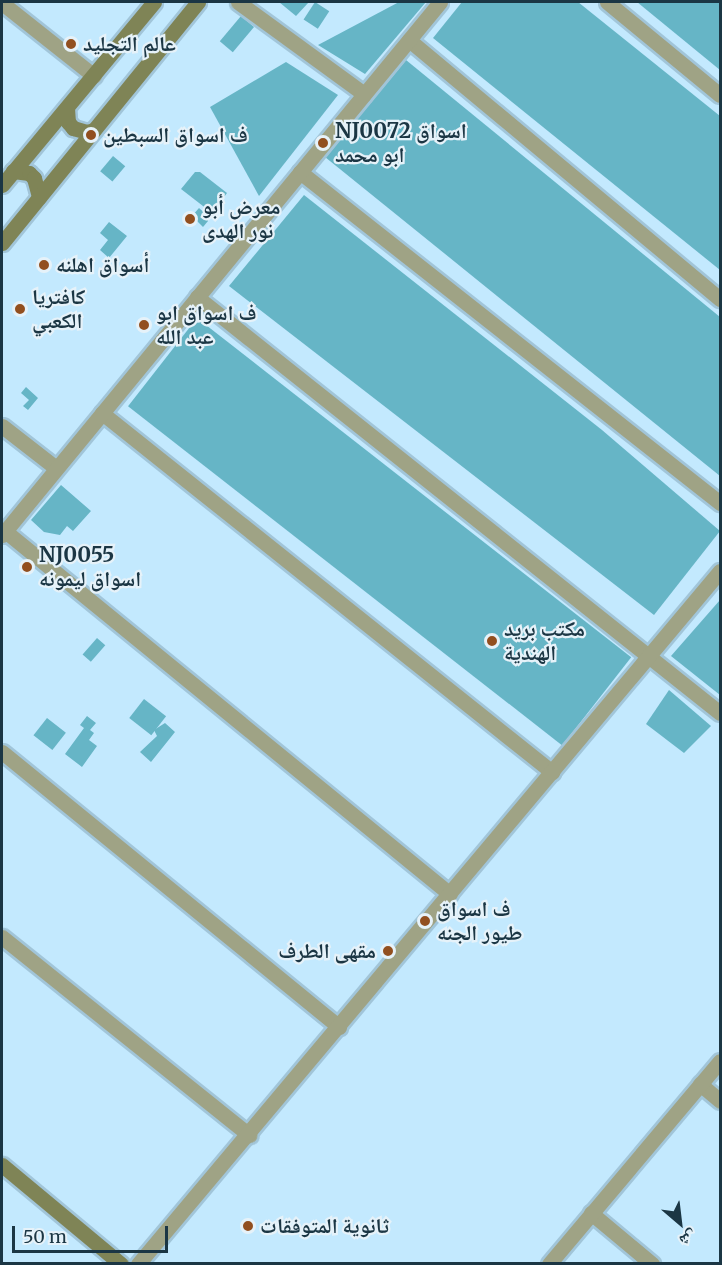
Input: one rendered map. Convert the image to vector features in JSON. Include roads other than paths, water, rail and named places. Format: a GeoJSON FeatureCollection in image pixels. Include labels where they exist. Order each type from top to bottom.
{"type":"FeatureCollection","features":[{"type":"Feature","properties":{"kind":"main road"},"geometry":{"type":"LineString","coordinates":[[2,185],[154,2]]}},
{"type":"Feature","properties":{"kind":"main road"},"geometry":{"type":"LineString","coordinates":[[2,243],[198,2]]}},
{"type":"Feature","properties":{"kind":"main road"},"geometry":{"type":"LineString","coordinates":[[67,108],[69,122],[73,128],[87,132],[93,130]]}},
{"type":"Feature","properties":{"kind":"main road"},"geometry":{"type":"LineString","coordinates":[[13,171],[29,173],[34,178],[39,197]]}},
{"type":"Feature","properties":{"kind":"main road"},"geometry":{"type":"LineString","coordinates":[[2,1165],[121,1263]]}},
{"type":"Feature","properties":{"kind":"street"},"geometry":{"type":"LineString","coordinates":[[238,2],[364,94]]}},
{"type":"Feature","properties":{"kind":"street"},"geometry":{"type":"LineString","coordinates":[[440,2],[3,533],[450,894]]}},
{"type":"Feature","properties":{"kind":"street"},"geometry":{"type":"LineString","coordinates":[[608,2],[720,95]]}},
{"type":"Feature","properties":{"kind":"street"},"geometry":{"type":"LineString","coordinates":[[2,3],[94,76]]}},
{"type":"Feature","properties":{"kind":"street"},"geometry":{"type":"LineString","coordinates":[[409,40],[720,299]]}},
{"type":"Feature","properties":{"kind":"street"},"geometry":{"type":"LineString","coordinates":[[300,172],[720,503]]}},
{"type":"Feature","properties":{"kind":"street"},"geometry":{"type":"LineString","coordinates":[[197,297],[650,655],[720,713]]}},
{"type":"Feature","properties":{"kind":"street"},"geometry":{"type":"LineString","coordinates":[[102,413],[552,772]]}},
{"type":"Feature","properties":{"kind":"street"},"geometry":{"type":"LineString","coordinates":[[2,426],[56,468]]}},
{"type":"Feature","properties":{"kind":"street"},"geometry":{"type":"LineString","coordinates":[[138,1263],[339,1028],[720,571]]}},
{"type":"Feature","properties":{"kind":"street"},"geometry":{"type":"LineString","coordinates":[[2,752],[339,1028]]}},
{"type":"Feature","properties":{"kind":"street"},"geometry":{"type":"LineString","coordinates":[[2,937],[249,1135]]}},
{"type":"Feature","properties":{"kind":"street"},"geometry":{"type":"LineString","coordinates":[[549,1263],[720,1060]]}},
{"type":"Feature","properties":{"kind":"street"},"geometry":{"type":"LineString","coordinates":[[700,1084],[720,1101]]}},
{"type":"Feature","properties":{"kind":"street"},"geometry":{"type":"LineString","coordinates":[[591,1213],[652,1263]]}},
{"type":"Feature","properties":{"kind":"place","name":"عالم التجليد"},"geometry":{"type":"Point","coordinates":[71,44]}},
{"type":"Feature","properties":{"kind":"place","name":"ف اسواق السبطين"},"geometry":{"type":"Point","coordinates":[91,135]}},
{"type":"Feature","properties":{"kind":"place","name":"NJ0072 اسواق ابو محمد"},"geometry":{"type":"Point","coordinates":[323,143]}},
{"type":"Feature","properties":{"kind":"place","name":"معرض أبو نور الهدى"},"geometry":{"type":"Point","coordinates":[190,219]}},
{"type":"Feature","properties":{"kind":"place","name":"أسواق اهلنه"},"geometry":{"type":"Point","coordinates":[44,265]}},
{"type":"Feature","properties":{"kind":"place","name":"كافتريا الكعبي"},"geometry":{"type":"Point","coordinates":[20,309]}},
{"type":"Feature","properties":{"kind":"place","name":"ف اسواق ابو عبد الله"},"geometry":{"type":"Point","coordinates":[144,325]}},
{"type":"Feature","properties":{"kind":"place","name":"NJ0055 اسواق ليمونه"},"geometry":{"type":"Point","coordinates":[27,567]}},
{"type":"Feature","properties":{"kind":"place","name":"مكتب بريد الهندية"},"geometry":{"type":"Point","coordinates":[492,641]}},
{"type":"Feature","properties":{"kind":"place","name":"ف اسواق طيور الجنه"},"geometry":{"type":"Point","coordinates":[425,921]}},
{"type":"Feature","properties":{"kind":"place","name":"مقهى الطرف"},"geometry":{"type":"Point","coordinates":[388,951]}},
{"type":"Feature","properties":{"kind":"place","name":"ثانوية المتوفقات"},"geometry":{"type":"Point","coordinates":[248,1226]}}]}
